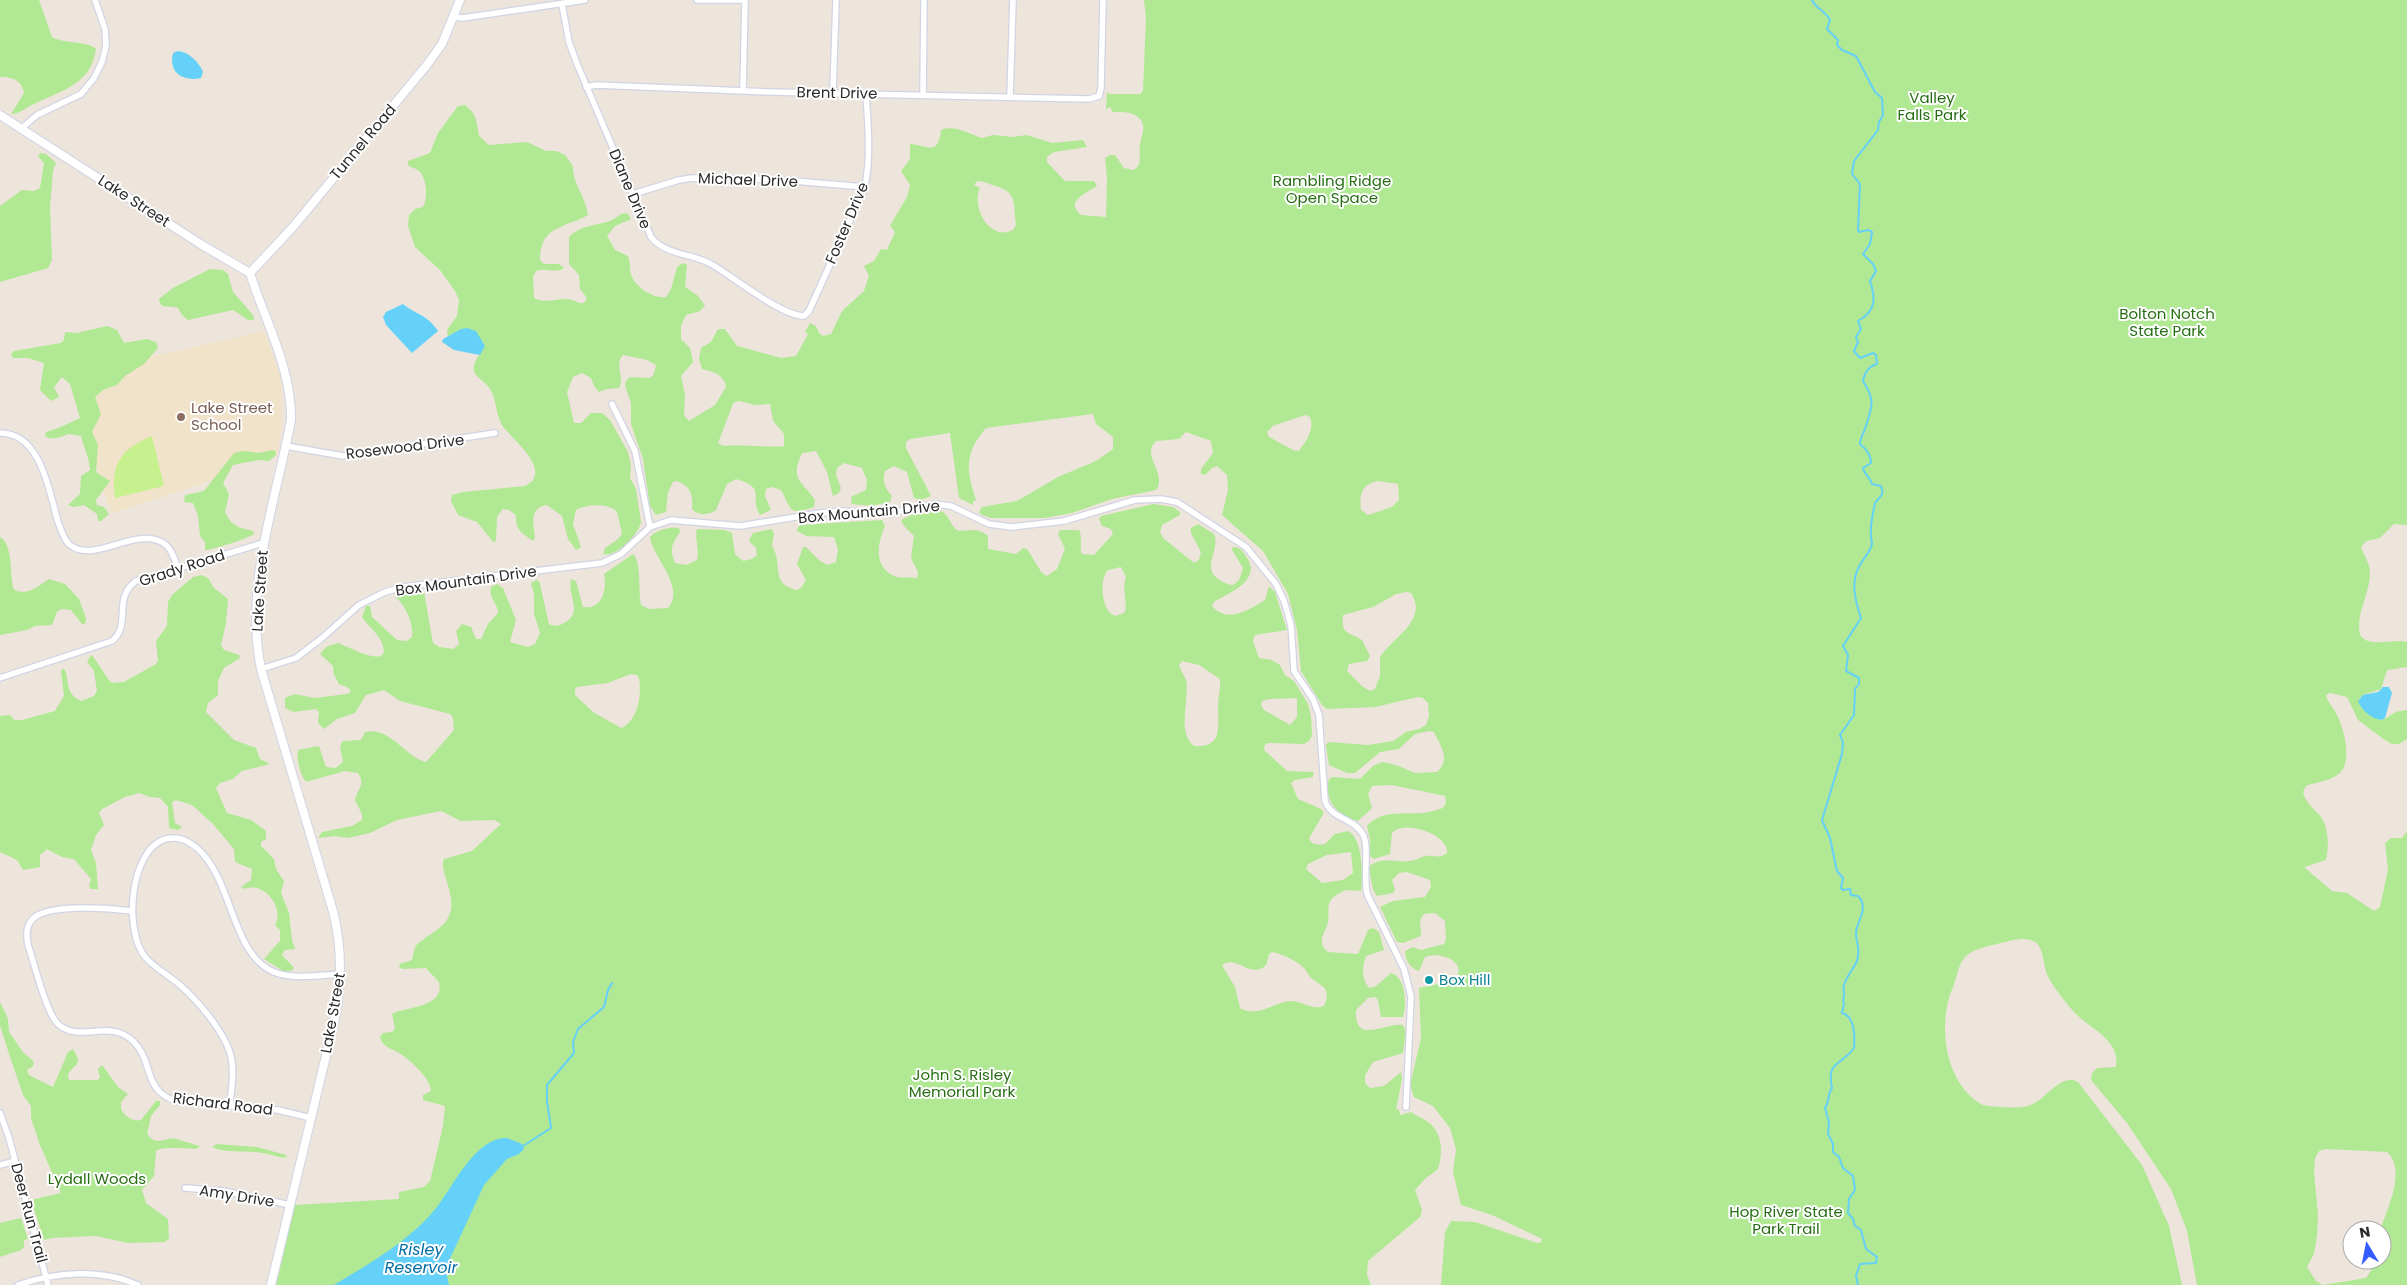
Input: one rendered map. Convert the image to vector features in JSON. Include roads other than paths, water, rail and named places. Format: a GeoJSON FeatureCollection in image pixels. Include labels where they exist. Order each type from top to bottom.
{"type":"FeatureCollection","features":[{"type":"Feature","properties":{"kind":"main road","name":"Tunnel Road"},"geometry":{"type":"LineString","coordinates":[[250,273],[286,234],[426,66],[442,44],[460,0]]}},
{"type":"Feature","properties":{"kind":"main road","name":"Lake Street"},"geometry":{"type":"LineString","coordinates":[[0,115],[202,245],[250,273],[288,386],[291,413],[286,446],[263,543],[255,632],[261,669],[339,934],[341,974],[336,1014],[271,1285]]}},
{"type":"Feature","properties":{"kind":"street"},"geometry":{"type":"LineString","coordinates":[[22,128],[37,115],[81,94],[94,78],[102,62],[106,46],[105,29],[95,0]]}},
{"type":"Feature","properties":{"kind":"street"},"geometry":{"type":"LineString","coordinates":[[454,17],[463,18],[585,0]]}},
{"type":"Feature","properties":{"kind":"street"},"geometry":{"type":"LineString","coordinates":[[697,0],[745,0],[743,90]]}},
{"type":"Feature","properties":{"kind":"street"},"geometry":{"type":"LineString","coordinates":[[833,92],[836,0]]}},
{"type":"Feature","properties":{"kind":"street"},"geometry":{"type":"LineString","coordinates":[[923,95],[924,0]]}},
{"type":"Feature","properties":{"kind":"street"},"geometry":{"type":"LineString","coordinates":[[1010,96],[1014,0]]}},
{"type":"Feature","properties":{"kind":"street","name":"Brent Drive"},"geometry":{"type":"LineString","coordinates":[[586,87],[596,85],[866,94],[1010,96],[1089,100],[1099,96],[1101,88],[1103,0]]}},
{"type":"Feature","properties":{"kind":"street","name":"Diane Drive"},"geometry":{"type":"LineString","coordinates":[[562,4],[569,42],[586,87],[651,237],[658,246],[710,263],[780,308],[798,316],[804,316]]}},
{"type":"Feature","properties":{"kind":"street","name":"Foster Drive"},"geometry":{"type":"LineString","coordinates":[[804,316],[809,311],[865,187],[869,166],[866,94]]}},
{"type":"Feature","properties":{"kind":"street","name":"Michael Drive"},"geometry":{"type":"LineString","coordinates":[[633,194],[692,178],[782,180],[865,187]]}},
{"type":"Feature","properties":{"kind":"street"},"geometry":{"type":"LineString","coordinates":[[612,404],[635,451],[650,527]]}},
{"type":"Feature","properties":{"kind":"street"},"geometry":{"type":"LineString","coordinates":[[0,433],[19,438],[37,454],[68,545],[77,549],[92,550],[140,539],[151,540],[166,545],[178,568]]}},
{"type":"Feature","properties":{"kind":"street","name":"Rosewood Drive"},"geometry":{"type":"LineString","coordinates":[[286,446],[343,456],[495,433]]}},
{"type":"Feature","properties":{"kind":"street","name":"Box Mountain Drive"},"geometry":{"type":"LineString","coordinates":[[261,669],[296,658],[322,638],[358,605],[385,592],[403,587],[602,563],[621,554],[650,527],[664,521],[679,520],[740,526],[825,512],[885,514],[935,504],[951,506],[995,526],[1029,526],[1073,518],[1135,500],[1152,498],[1170,500],[1184,506],[1238,540],[1259,561],[1284,601],[1291,625],[1294,671],[1313,700],[1319,715],[1325,800],[1335,814],[1354,825],[1363,834],[1366,847],[1364,878],[1367,894],[1409,983],[1412,1020],[1406,1107]]}},
{"type":"Feature","properties":{"kind":"street","name":"Grady Road"},"geometry":{"type":"LineString","coordinates":[[0,678],[112,641],[119,636],[124,595],[128,587],[136,581],[263,543]]}},
{"type":"Feature","properties":{"kind":"street"},"geometry":{"type":"LineString","coordinates":[[230,1105],[232,1063],[229,1048],[222,1034],[181,986],[154,966],[141,952],[134,935],[131,911],[138,873],[147,854],[160,841],[174,838],[190,843],[210,864],[220,879],[244,942],[261,964],[274,972],[293,976],[341,974]]}},
{"type":"Feature","properties":{"kind":"street","name":"Richard Road"},"geometry":{"type":"LineString","coordinates":[[131,911],[49,911],[36,916],[28,924],[26,935],[28,945],[49,1009],[57,1023],[70,1031],[87,1033],[106,1029],[122,1032],[134,1041],[143,1055],[156,1090],[174,1101],[278,1110],[310,1118]]}},
{"type":"Feature","properties":{"kind":"street","name":"Deer Run Trail"},"geometry":{"type":"LineString","coordinates":[[0,1113],[48,1285]]}},
{"type":"Feature","properties":{"kind":"street"},"geometry":{"type":"LineString","coordinates":[[0,1165],[14,1161]]}},
{"type":"Feature","properties":{"kind":"street","name":"Amy Drive"},"geometry":{"type":"LineString","coordinates":[[185,1188],[224,1191],[290,1205]]}},
{"type":"Feature","properties":{"kind":"street"},"geometry":{"type":"LineString","coordinates":[[18,1285],[47,1277],[106,1274],[138,1285]]}},
{"type":"Feature","properties":{"kind":"water"},"geometry":{"type":"Polygon","coordinates":[[[178,51],[190,55],[196,61],[203,72],[201,78],[188,79],[175,71],[172,60],[173,53],[178,51]]]}},
{"type":"Feature","properties":{"kind":"water"},"geometry":{"type":"Polygon","coordinates":[[[403,304],[430,321],[438,331],[412,353],[386,325],[383,317],[386,312],[403,304]]]}},
{"type":"Feature","properties":{"kind":"water"},"geometry":{"type":"Polygon","coordinates":[[[467,328],[476,331],[485,346],[480,355],[454,350],[442,342],[443,339],[461,329],[467,328]]]}},
{"type":"Feature","properties":{"kind":"water"},"geometry":{"type":"Polygon","coordinates":[[[2383,687],[2389,687],[2392,693],[2385,718],[2382,720],[2367,714],[2358,701],[2363,695],[2378,692],[2383,687]]]}},
{"type":"Feature","properties":{"kind":"water","name":"Risley Reservoir"},"geometry":{"type":"Polygon","coordinates":[[[507,1138],[522,1144],[524,1149],[519,1154],[507,1159],[484,1185],[448,1263],[446,1271],[449,1285],[334,1285],[389,1250],[415,1230],[437,1207],[475,1154],[485,1145],[507,1138]]]}},
{"type":"Feature","properties":{"kind":"waterway"},"geometry":{"type":"LineString","coordinates":[[1812,0],[1830,20],[1827,29],[1838,40],[1837,45],[1842,50],[1856,56],[1875,92],[1882,98],[1883,115],[1879,122],[1878,130],[1854,161],[1852,174],[1860,184],[1858,230],[1859,232],[1868,230],[1872,232],[1870,244],[1863,254],[1873,264],[1876,271],[1870,281],[1874,299],[1873,304],[1868,313],[1858,321],[1861,329],[1856,337],[1858,342],[1854,351],[1860,358],[1873,353],[1876,355],[1877,364],[1869,368],[1863,381],[1870,394],[1871,404],[1860,444],[1871,460],[1871,463],[1863,468],[1872,484],[1881,486],[1882,492],[1875,503],[1871,524],[1872,544],[1855,578],[1855,598],[1861,618],[1843,646],[1848,655],[1846,671],[1859,678],[1859,684],[1855,689],[1854,715],[1840,735],[1843,742],[1842,754],[1822,820],[1830,838],[1837,871],[1843,878],[1841,888],[1843,890],[1850,889],[1851,895],[1858,896],[1863,905],[1856,933],[1858,957],[1844,987],[1842,1013],[1850,1018],[1852,1022],[1854,1048],[1833,1068],[1831,1073],[1832,1088],[1825,1108],[1829,1122],[1828,1134],[1833,1144],[1833,1152],[1839,1157],[1843,1168],[1853,1176],[1855,1190],[1849,1199],[1848,1213],[1853,1219],[1855,1226],[1861,1230],[1866,1249],[1877,1257],[1876,1263],[1860,1264],[1856,1276],[1858,1285]]}},
{"type":"Feature","properties":{"kind":"waterway"},"geometry":{"type":"LineString","coordinates":[[523,1146],[551,1128],[547,1085],[574,1053],[573,1042],[578,1029],[604,1007],[608,990],[612,983]]}},
{"type":"Feature","properties":{"kind":"place","name":"Lake Street School"},"geometry":{"type":"Point","coordinates":[181,417]}},
{"type":"Feature","properties":{"kind":"place","name":"Box Hill"},"geometry":{"type":"Point","coordinates":[1429,980]}},
{"type":"Feature","properties":{"kind":"park label","name":"Valley Falls Park"},"geometry":{"type":"Point","coordinates":[1932,106]}},
{"type":"Feature","properties":{"kind":"park label","name":"Rambling Ridge Open Space"},"geometry":{"type":"Point","coordinates":[1332,190]}},
{"type":"Feature","properties":{"kind":"park label","name":"Bolton Notch State Park"},"geometry":{"type":"Point","coordinates":[2167,322]}},
{"type":"Feature","properties":{"kind":"park label","name":"John S. Risley Memorial Park"},"geometry":{"type":"Point","coordinates":[962,1084]}},
{"type":"Feature","properties":{"kind":"park label","name":"Lydall Woods"},"geometry":{"type":"Point","coordinates":[97,1179]}},
{"type":"Feature","properties":{"kind":"park label","name":"Hop River State Park Trail"},"geometry":{"type":"Point","coordinates":[1786,1220]}}]}
